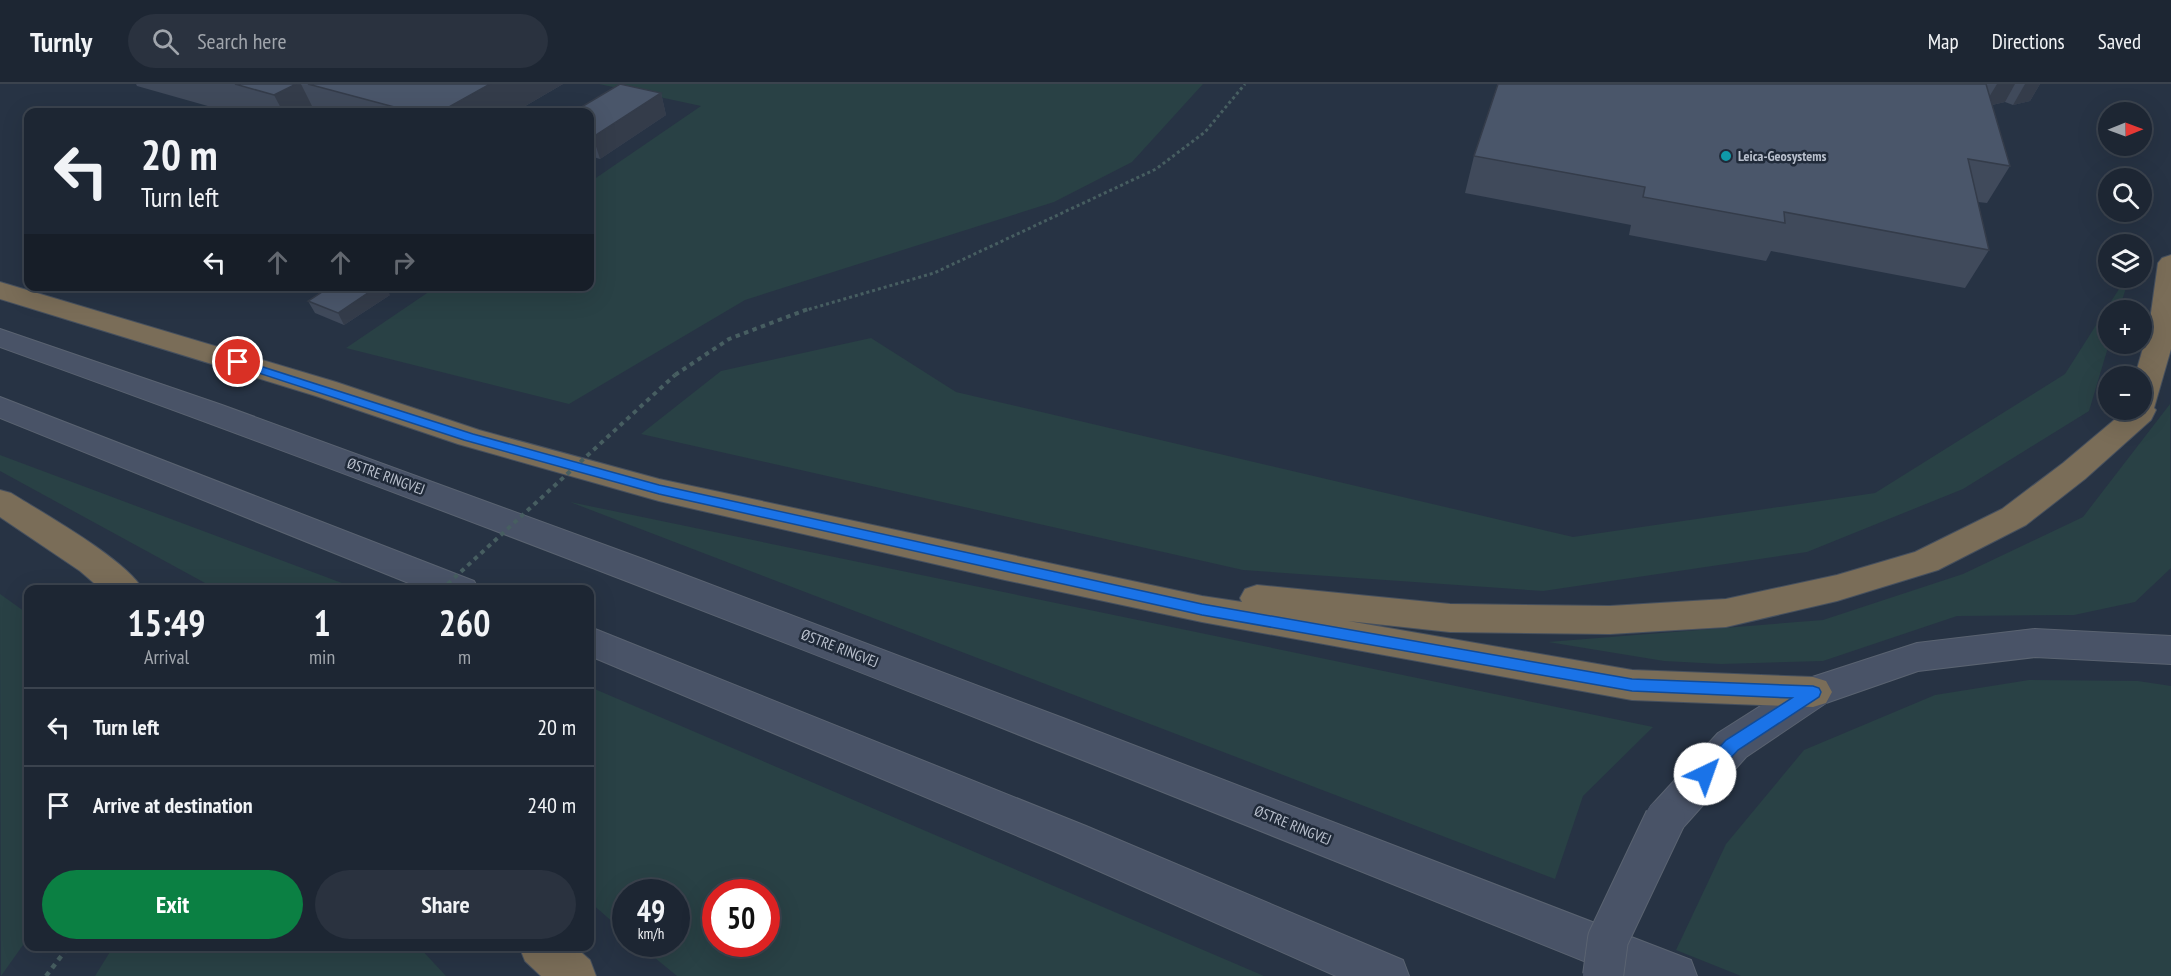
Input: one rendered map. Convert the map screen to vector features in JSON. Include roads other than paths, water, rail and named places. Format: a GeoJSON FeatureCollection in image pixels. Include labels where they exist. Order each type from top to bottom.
{"type":"FeatureCollection","features":[{"type":"Feature","properties":{"kind":"highway"},"geometry":{"type":"LineString","coordinates":[[2152,367],[2163,327],[2171,263]]}},
{"type":"Feature","properties":{"kind":"highway"},"geometry":{"type":"LineString","coordinates":[[0,290],[314,386],[469,437],[648,487],[1005,567],[1202,609],[1632,685],[1813,692]]}},
{"type":"Feature","properties":{"kind":"highway"},"geometry":{"type":"LineString","coordinates":[[1005,567],[1306,604],[1450,618],[1610,620],[1726,613],[1837,588],[1926,561],[2014,517],[2074,471],[2132,420]]}},
{"type":"Feature","properties":{"kind":"highway"},"geometry":{"type":"LineString","coordinates":[[0,501],[92,562],[120,585]]}},
{"type":"Feature","properties":{"kind":"highway"},"geometry":{"type":"LineString","coordinates":[[546,951],[574,976]]}},
{"type":"Feature","properties":{"kind":"main road","name":"ØSTRE RINGVEJ"},"geometry":{"type":"LineString","coordinates":[[0,337],[212,411],[649,574],[1132,761],[1675,976]]}},
{"type":"Feature","properties":{"kind":"main road"},"geometry":{"type":"LineString","coordinates":[[0,407],[449,585]]}},
{"type":"Feature","properties":{"kind":"main road"},"geometry":{"type":"LineString","coordinates":[[594,643],[1071,839],[1387,976]]}},
{"type":"Feature","properties":{"kind":"main road"},"geometry":{"type":"LineString","coordinates":[[1603,976],[1608,939],[1665,819],[1732,745],[1813,692],[1917,657],[2036,643],[2170,649]]}},
{"type":"Feature","properties":{"kind":"place","name":"Leica-Geosystems"},"geometry":{"type":"Point","coordinates":[1726,156]}}]}
